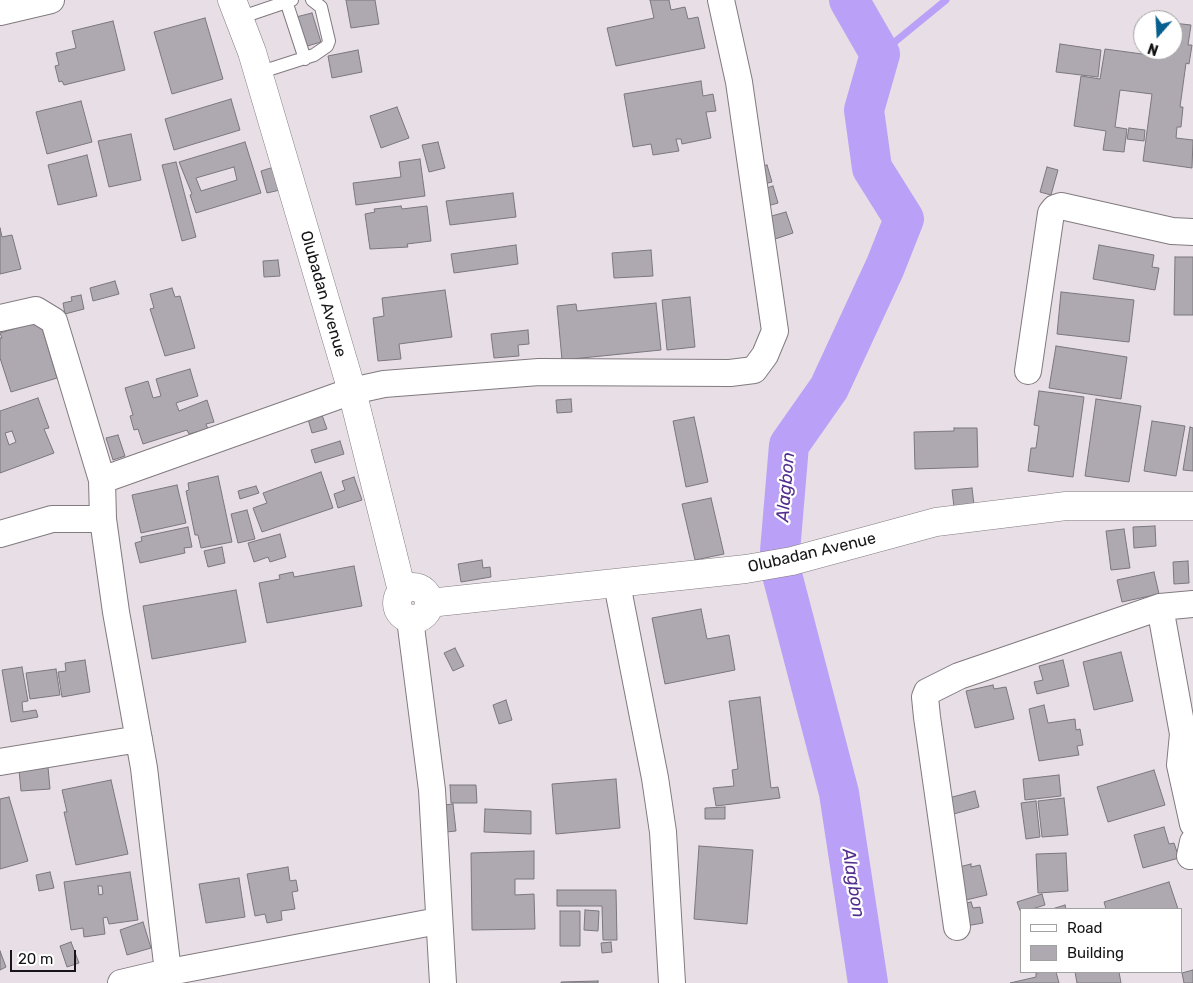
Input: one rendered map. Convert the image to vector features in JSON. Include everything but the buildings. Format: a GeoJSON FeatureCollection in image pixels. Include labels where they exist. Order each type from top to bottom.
{"type":"FeatureCollection","features":[{"type":"Feature","properties":{"kind":"street"},"geometry":{"type":"LineString","coordinates":[[0,12],[52,0]]}},
{"type":"Feature","properties":{"kind":"street"},"geometry":{"type":"LineString","coordinates":[[102,480],[352,391],[384,384],[538,372],[730,373],[754,370],[765,355],[775,331],[739,82],[721,0]]}},
{"type":"Feature","properties":{"kind":"street","name":"Olubadan Avenue"},"geometry":{"type":"LineString","coordinates":[[236,9],[258,74],[352,391],[402,591],[416,587],[427,596],[420,611]]}},
{"type":"Feature","properties":{"kind":"street"},"geometry":{"type":"LineString","coordinates":[[1028,371],[1051,213],[1055,208],[1061,206],[1172,231],[1193,232]]}},
{"type":"Feature","properties":{"kind":"street"},"geometry":{"type":"LineString","coordinates":[[0,318],[36,310],[54,321],[102,480],[103,519],[116,612],[139,739],[168,972]]}},
{"type":"Feature","properties":{"kind":"street","name":"Olubadan Avenue"},"geometry":{"type":"LineString","coordinates":[[420,611],[617,584],[746,569],[792,561],[936,522],[1066,506],[1193,506]]}},
{"type":"Feature","properties":{"kind":"street"},"geometry":{"type":"LineString","coordinates":[[0,534],[52,519],[103,519]]}},
{"type":"Feature","properties":{"kind":"street"},"geometry":{"type":"LineString","coordinates":[[617,584],[655,778],[663,832],[672,983]]}},
{"type":"Feature","properties":{"kind":"street"},"geometry":{"type":"LineString","coordinates":[[957,927],[927,716],[925,697],[928,692],[959,676],[1160,607],[1193,604]]}},
{"type":"Feature","properties":{"kind":"street"},"geometry":{"type":"LineString","coordinates":[[1160,607],[1183,734],[1180,765],[1193,824]]}},
{"type":"Feature","properties":{"kind":"street"},"geometry":{"type":"LineString","coordinates":[[420,611],[443,983]]}},
{"type":"Feature","properties":{"kind":"street"},"geometry":{"type":"LineString","coordinates":[[0,762],[139,739]]}},
{"type":"Feature","properties":{"kind":"street"},"geometry":{"type":"LineString","coordinates":[[121,983],[168,972],[438,921]]}},
{"type":"Feature","properties":{"kind":"lane"},"geometry":{"type":"LineString","coordinates":[[258,74],[305,59],[322,50],[329,41],[321,7],[312,0]]}},
{"type":"Feature","properties":{"kind":"lane"},"geometry":{"type":"LineString","coordinates":[[236,9],[289,1],[305,59]]}},
{"type":"Feature","properties":{"kind":"waterway","name":"Alagbon"},"geometry":{"type":"LineString","coordinates":[[849,0],[880,54],[864,110],[872,168],[904,219],[885,267],[829,388],[789,445],[779,563],[839,793],[868,983]]}},
{"type":"Feature","properties":{"kind":"waterway"},"geometry":{"type":"LineString","coordinates":[[880,54],[946,0]]}}]}
